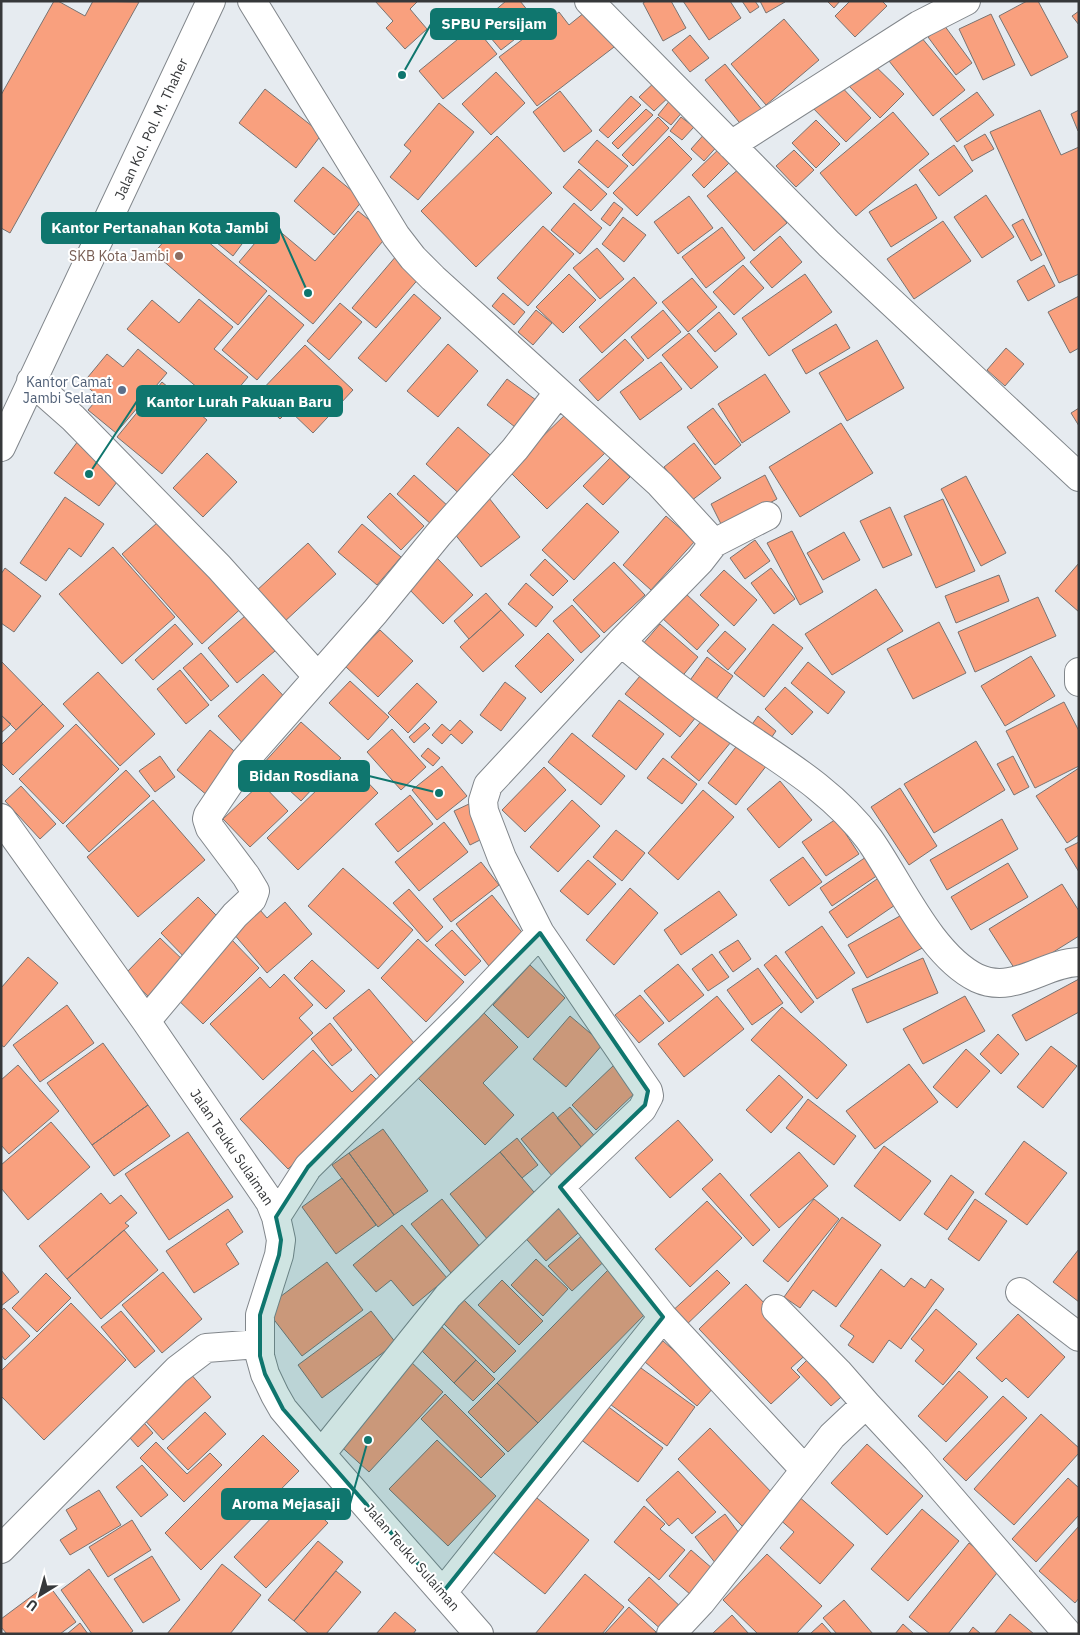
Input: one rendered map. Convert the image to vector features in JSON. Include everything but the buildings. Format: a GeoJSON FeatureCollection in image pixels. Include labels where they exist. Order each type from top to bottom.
{"type":"FeatureCollection","features":[{"type":"Feature","properties":{"kind":"street","name":"Jalan Kol. Pol. M. Thaher"},"geometry":{"type":"LineString","coordinates":[[1,447],[211,1]]}},
{"type":"Feature","properties":{"kind":"street"},"geometry":{"type":"LineString","coordinates":[[252,1],[402,243],[433,278],[660,484],[714,543]]}},
{"type":"Feature","properties":{"kind":"street"},"geometry":{"type":"LineString","coordinates":[[589,1],[829,244],[1079,478]]}},
{"type":"Feature","properties":{"kind":"street"},"geometry":{"type":"LineString","coordinates":[[731,145],[919,25],[966,1]]}},
{"type":"Feature","properties":{"kind":"street"},"geometry":{"type":"LineString","coordinates":[[31,381],[73,418],[220,567],[318,677]]}},
{"type":"Feature","properties":{"kind":"street"},"geometry":{"type":"LineString","coordinates":[[146,1021],[235,915],[252,900],[255,891],[210,828],[207,819],[208,814],[245,760],[515,448],[558,393]]}},
{"type":"Feature","properties":{"kind":"street"},"geometry":{"type":"LineString","coordinates":[[321,1454],[448,1296],[642,1109],[648,1096],[648,1091],[540,933],[502,858],[482,801],[488,785],[621,642],[700,561],[714,543],[767,516]]}},
{"type":"Feature","properties":{"kind":"street"},"geometry":{"type":"LineString","coordinates":[[621,642],[671,684],[807,778],[844,810],[871,842],[941,949],[961,968],[977,977],[1000,984],[1065,963],[1079,962]]}},
{"type":"Feature","properties":{"kind":"street"},"geometry":{"type":"LineString","coordinates":[[1079,672],[1079,682]]}},
{"type":"Feature","properties":{"kind":"street","name":"Jalan Teuku Sulaiman"},"geometry":{"type":"LineString","coordinates":[[1,818],[261,1186],[276,1217],[281,1240],[279,1254],[260,1315],[260,1356],[265,1374],[275,1395],[284,1409],[321,1454],[479,1634]]}},
{"type":"Feature","properties":{"kind":"street"},"geometry":{"type":"LineString","coordinates":[[276,1217],[308,1167],[468,1009],[540,933]]}},
{"type":"Feature","properties":{"kind":"street"},"geometry":{"type":"LineString","coordinates":[[560,1187],[663,1317],[805,1470]]}},
{"type":"Feature","properties":{"kind":"street"},"geometry":{"type":"LineString","coordinates":[[1020,1292],[1079,1337]]}},
{"type":"Feature","properties":{"kind":"street"},"geometry":{"type":"LineString","coordinates":[[776,1309],[838,1372],[1068,1634],[1079,1622]]}},
{"type":"Feature","properties":{"kind":"street"},"geometry":{"type":"LineString","coordinates":[[443,1592],[663,1317]]}},
{"type":"Feature","properties":{"kind":"street"},"geometry":{"type":"LineString","coordinates":[[1,1548],[177,1370],[206,1348],[260,1344]]}},
{"type":"Feature","properties":{"kind":"street"},"geometry":{"type":"LineString","coordinates":[[671,1634],[701,1602],[832,1436],[866,1404]]}},
{"type":"Feature","properties":{"kind":"highlighted area"},"geometry":{"type":"Polygon","coordinates":[[[540,933],[641,1079],[648,1091],[645,1105],[560,1187],[663,1317],[443,1592],[283,1409],[265,1374],[260,1356],[260,1315],[279,1255],[281,1240],[276,1217],[308,1167],[540,933]]]}},
{"type":"Feature","properties":{"kind":"place","name":"SPBU Persijam"},"geometry":{"type":"Point","coordinates":[402,75]}},
{"type":"Feature","properties":{"kind":"place","name":"SKB Kota Jambi"},"geometry":{"type":"Point","coordinates":[179,256]}},
{"type":"Feature","properties":{"kind":"place","name":"Kantor Pertanahan Kota Jambi"},"geometry":{"type":"Point","coordinates":[308,293]}},
{"type":"Feature","properties":{"kind":"place","name":"Kantor Camat Jambi Selatan"},"geometry":{"type":"Point","coordinates":[122,390]}},
{"type":"Feature","properties":{"kind":"place","name":"Kantor Lurah Pakuan Baru"},"geometry":{"type":"Point","coordinates":[89,474]}},
{"type":"Feature","properties":{"kind":"place","name":"Bidan Rosdiana"},"geometry":{"type":"Point","coordinates":[439,793]}},
{"type":"Feature","properties":{"kind":"place","name":"Aroma Mejasaji"},"geometry":{"type":"Point","coordinates":[368,1440]}}]}
